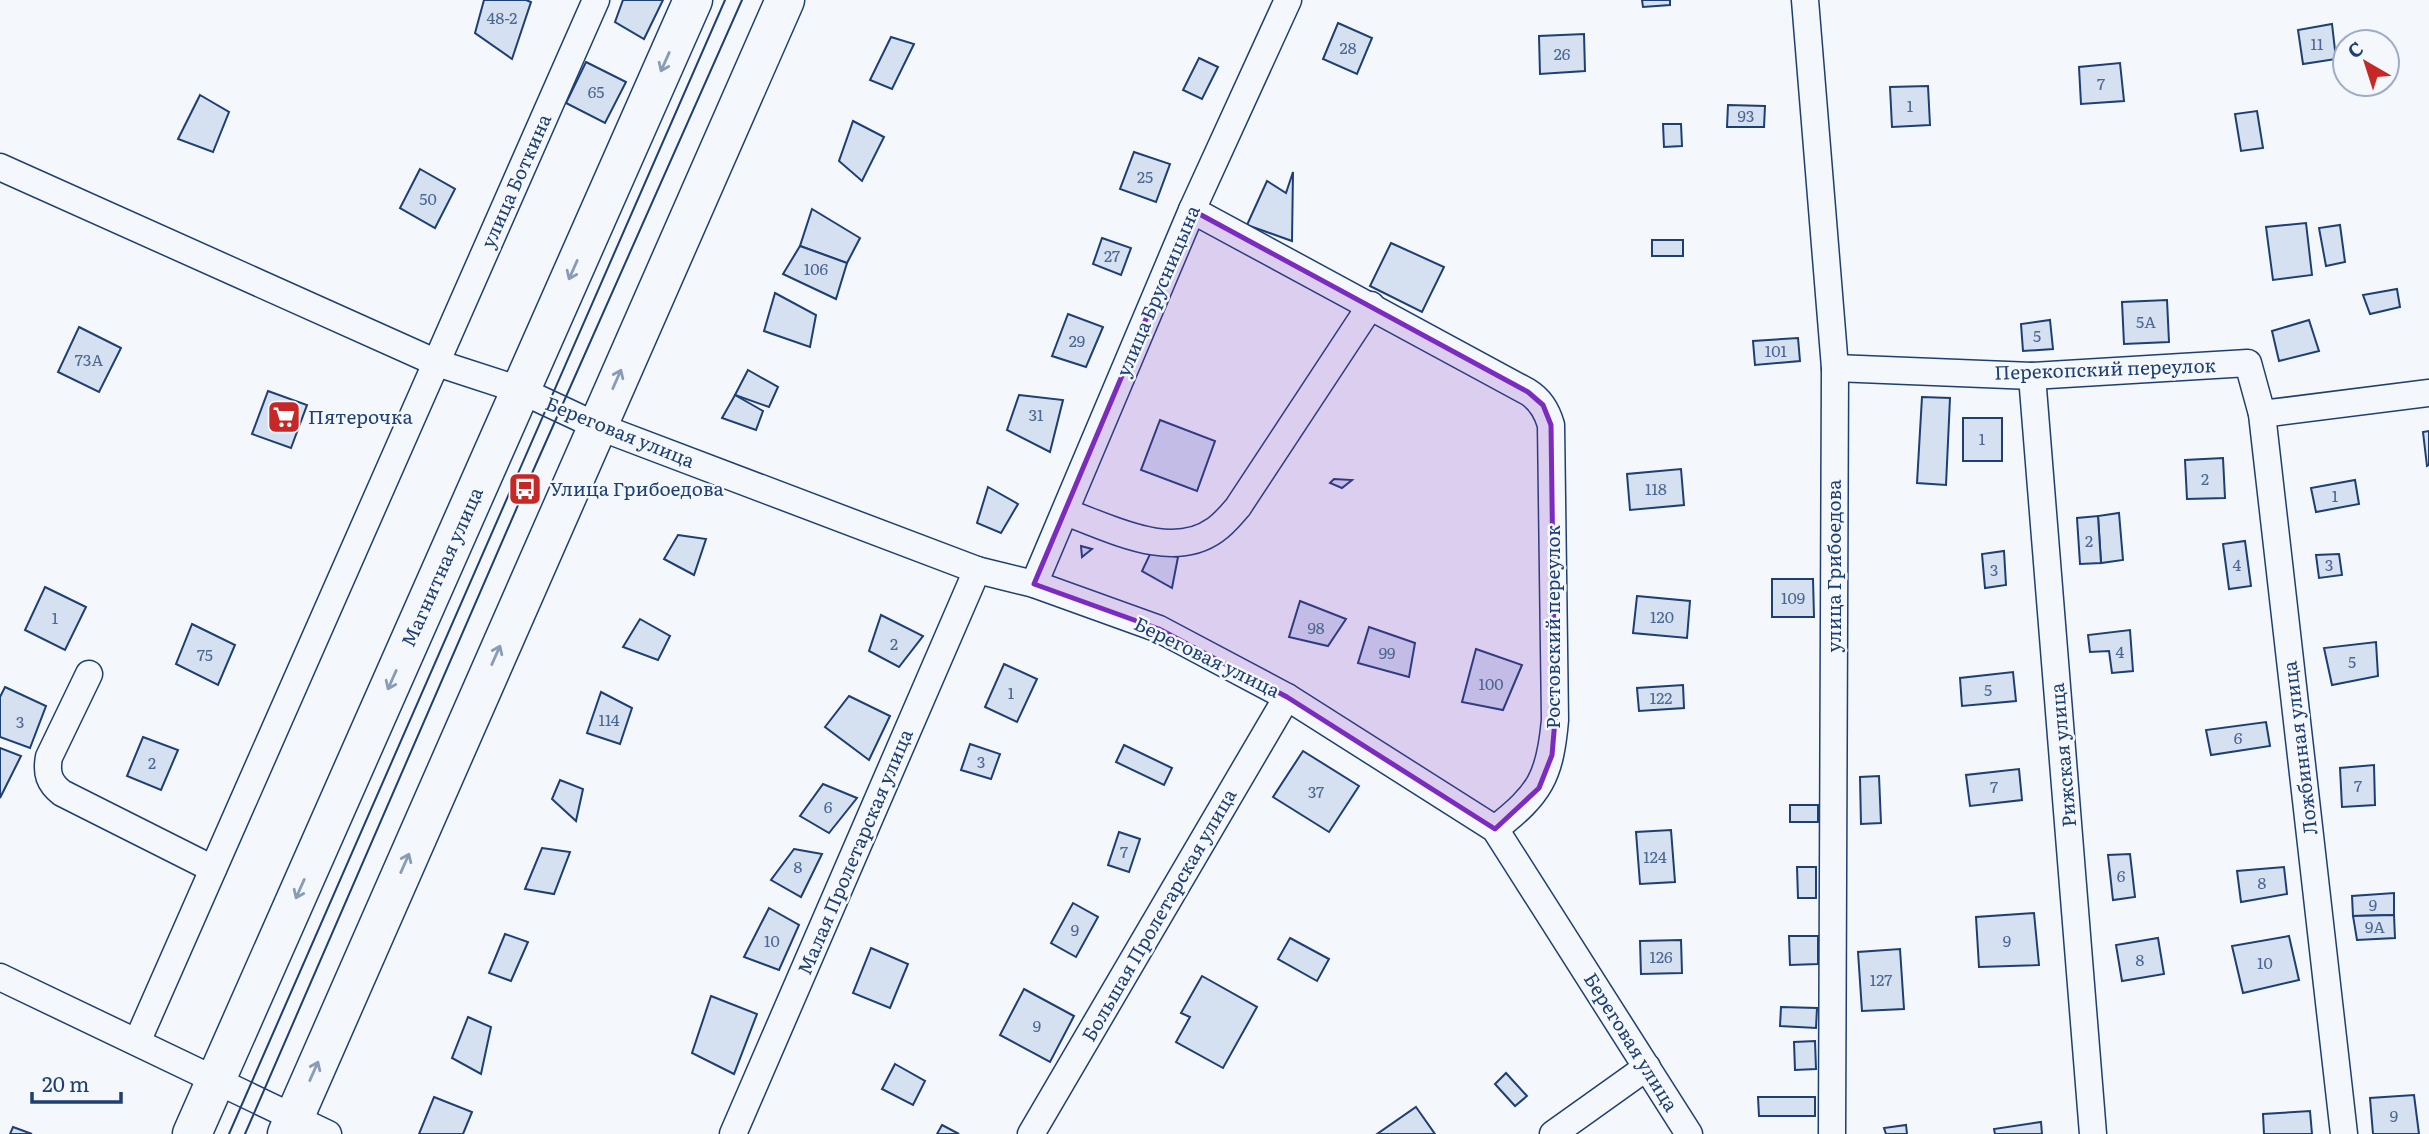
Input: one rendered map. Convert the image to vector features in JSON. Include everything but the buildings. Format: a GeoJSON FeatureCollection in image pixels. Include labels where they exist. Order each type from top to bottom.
{"type":"FeatureCollection","features":[{"type":"Feature","properties":{"kind":"main road","name":"Магнитная улица"},"geometry":{"type":"LineString","coordinates":[[192,1134],[693,0]]}},
{"type":"Feature","properties":{"kind":"main road"},"geometry":{"type":"LineString","coordinates":[[290,1126],[785,0]]}},
{"type":"Feature","properties":{"kind":"street","name":"улица Боткина"},"geometry":{"type":"LineString","coordinates":[[137,1042],[596,0]]}},
{"type":"Feature","properties":{"kind":"street","name":"улица Брусницына"},"geometry":{"type":"LineString","coordinates":[[1034,584],[1192,210],[1288,0]]}},
{"type":"Feature","properties":{"kind":"street","name":"улица Грибоедова"},"geometry":{"type":"LineString","coordinates":[[1805,0],[1835,368],[1832,1134]]}},
{"type":"Feature","properties":{"kind":"street","name":"Береговая улица"},"geometry":{"type":"LineString","coordinates":[[0,167],[437,363],[520,390],[597,426],[977,570],[1034,584],[1160,629],[1287,697],[1495,829],[1689,1134]]}},
{"type":"Feature","properties":{"kind":"street"},"geometry":{"type":"LineString","coordinates":[[1065,512],[1149,541],[1183,543],[1214,531],[1238,507],[1371,306],[1192,210]]}},
{"type":"Feature","properties":{"kind":"street","name":"Ростовский переулок"},"geometry":{"type":"LineString","coordinates":[[1371,306],[1528,392],[1543,405],[1551,425],[1555,720],[1552,755],[1539,788],[1523,807],[1495,829]]}},
{"type":"Feature","properties":{"kind":"street","name":"Перекопский переулок"},"geometry":{"type":"LineString","coordinates":[[1835,368],[2032,376],[2248,363]]}},
{"type":"Feature","properties":{"kind":"street","name":"Ложбинная улица"},"geometry":{"type":"LineString","coordinates":[[2248,363],[2262,414],[2344,1134]]}},
{"type":"Feature","properties":{"kind":"street","name":"Рижская улица"},"geometry":{"type":"LineString","coordinates":[[2032,376],[2093,1134]]}},
{"type":"Feature","properties":{"kind":"street"},"geometry":{"type":"LineString","coordinates":[[2262,414],[2429,393]]}},
{"type":"Feature","properties":{"kind":"street","name":"Малая Пролетарская улица"},"geometry":{"type":"LineString","coordinates":[[733,1134],[977,570]]}},
{"type":"Feature","properties":{"kind":"street"},"geometry":{"type":"LineString","coordinates":[[89,674],[49,757],[47,767],[54,787],[213,869]]}},
{"type":"Feature","properties":{"kind":"street","name":"Большая Пролетарская улица"},"geometry":{"type":"LineString","coordinates":[[1031,1134],[1287,697]]}},
{"type":"Feature","properties":{"kind":"street"},"geometry":{"type":"LineString","coordinates":[[0,976],[216,1080],[290,1126],[328,1134]]}},
{"type":"Feature","properties":{"kind":"street"},"geometry":{"type":"LineString","coordinates":[[1553,1134],[1647,1067]]}},
{"type":"Feature","properties":{"kind":"highlighted area"},"geometry":{"type":"Polygon","coordinates":[[[1192,210],[1528,392],[1543,405],[1551,425],[1555,720],[1552,755],[1539,788],[1495,829],[1287,697],[1159,629],[1034,584],[1192,210]]]}},
{"type":"Feature","properties":{"kind":"tram line"},"geometry":{"type":"LineString","coordinates":[[229,1134],[725,0]]}},
{"type":"Feature","properties":{"kind":"tram line"},"geometry":{"type":"LineString","coordinates":[[245,1134],[525,489],[742,0]]}},
{"type":"Feature","properties":{"kind":"place","name":"Пятерочка"},"geometry":{"type":"Point","coordinates":[284,417]}},
{"type":"Feature","properties":{"kind":"place","name":"Улица Грибоедова"},"geometry":{"type":"Point","coordinates":[525,489]}}]}
